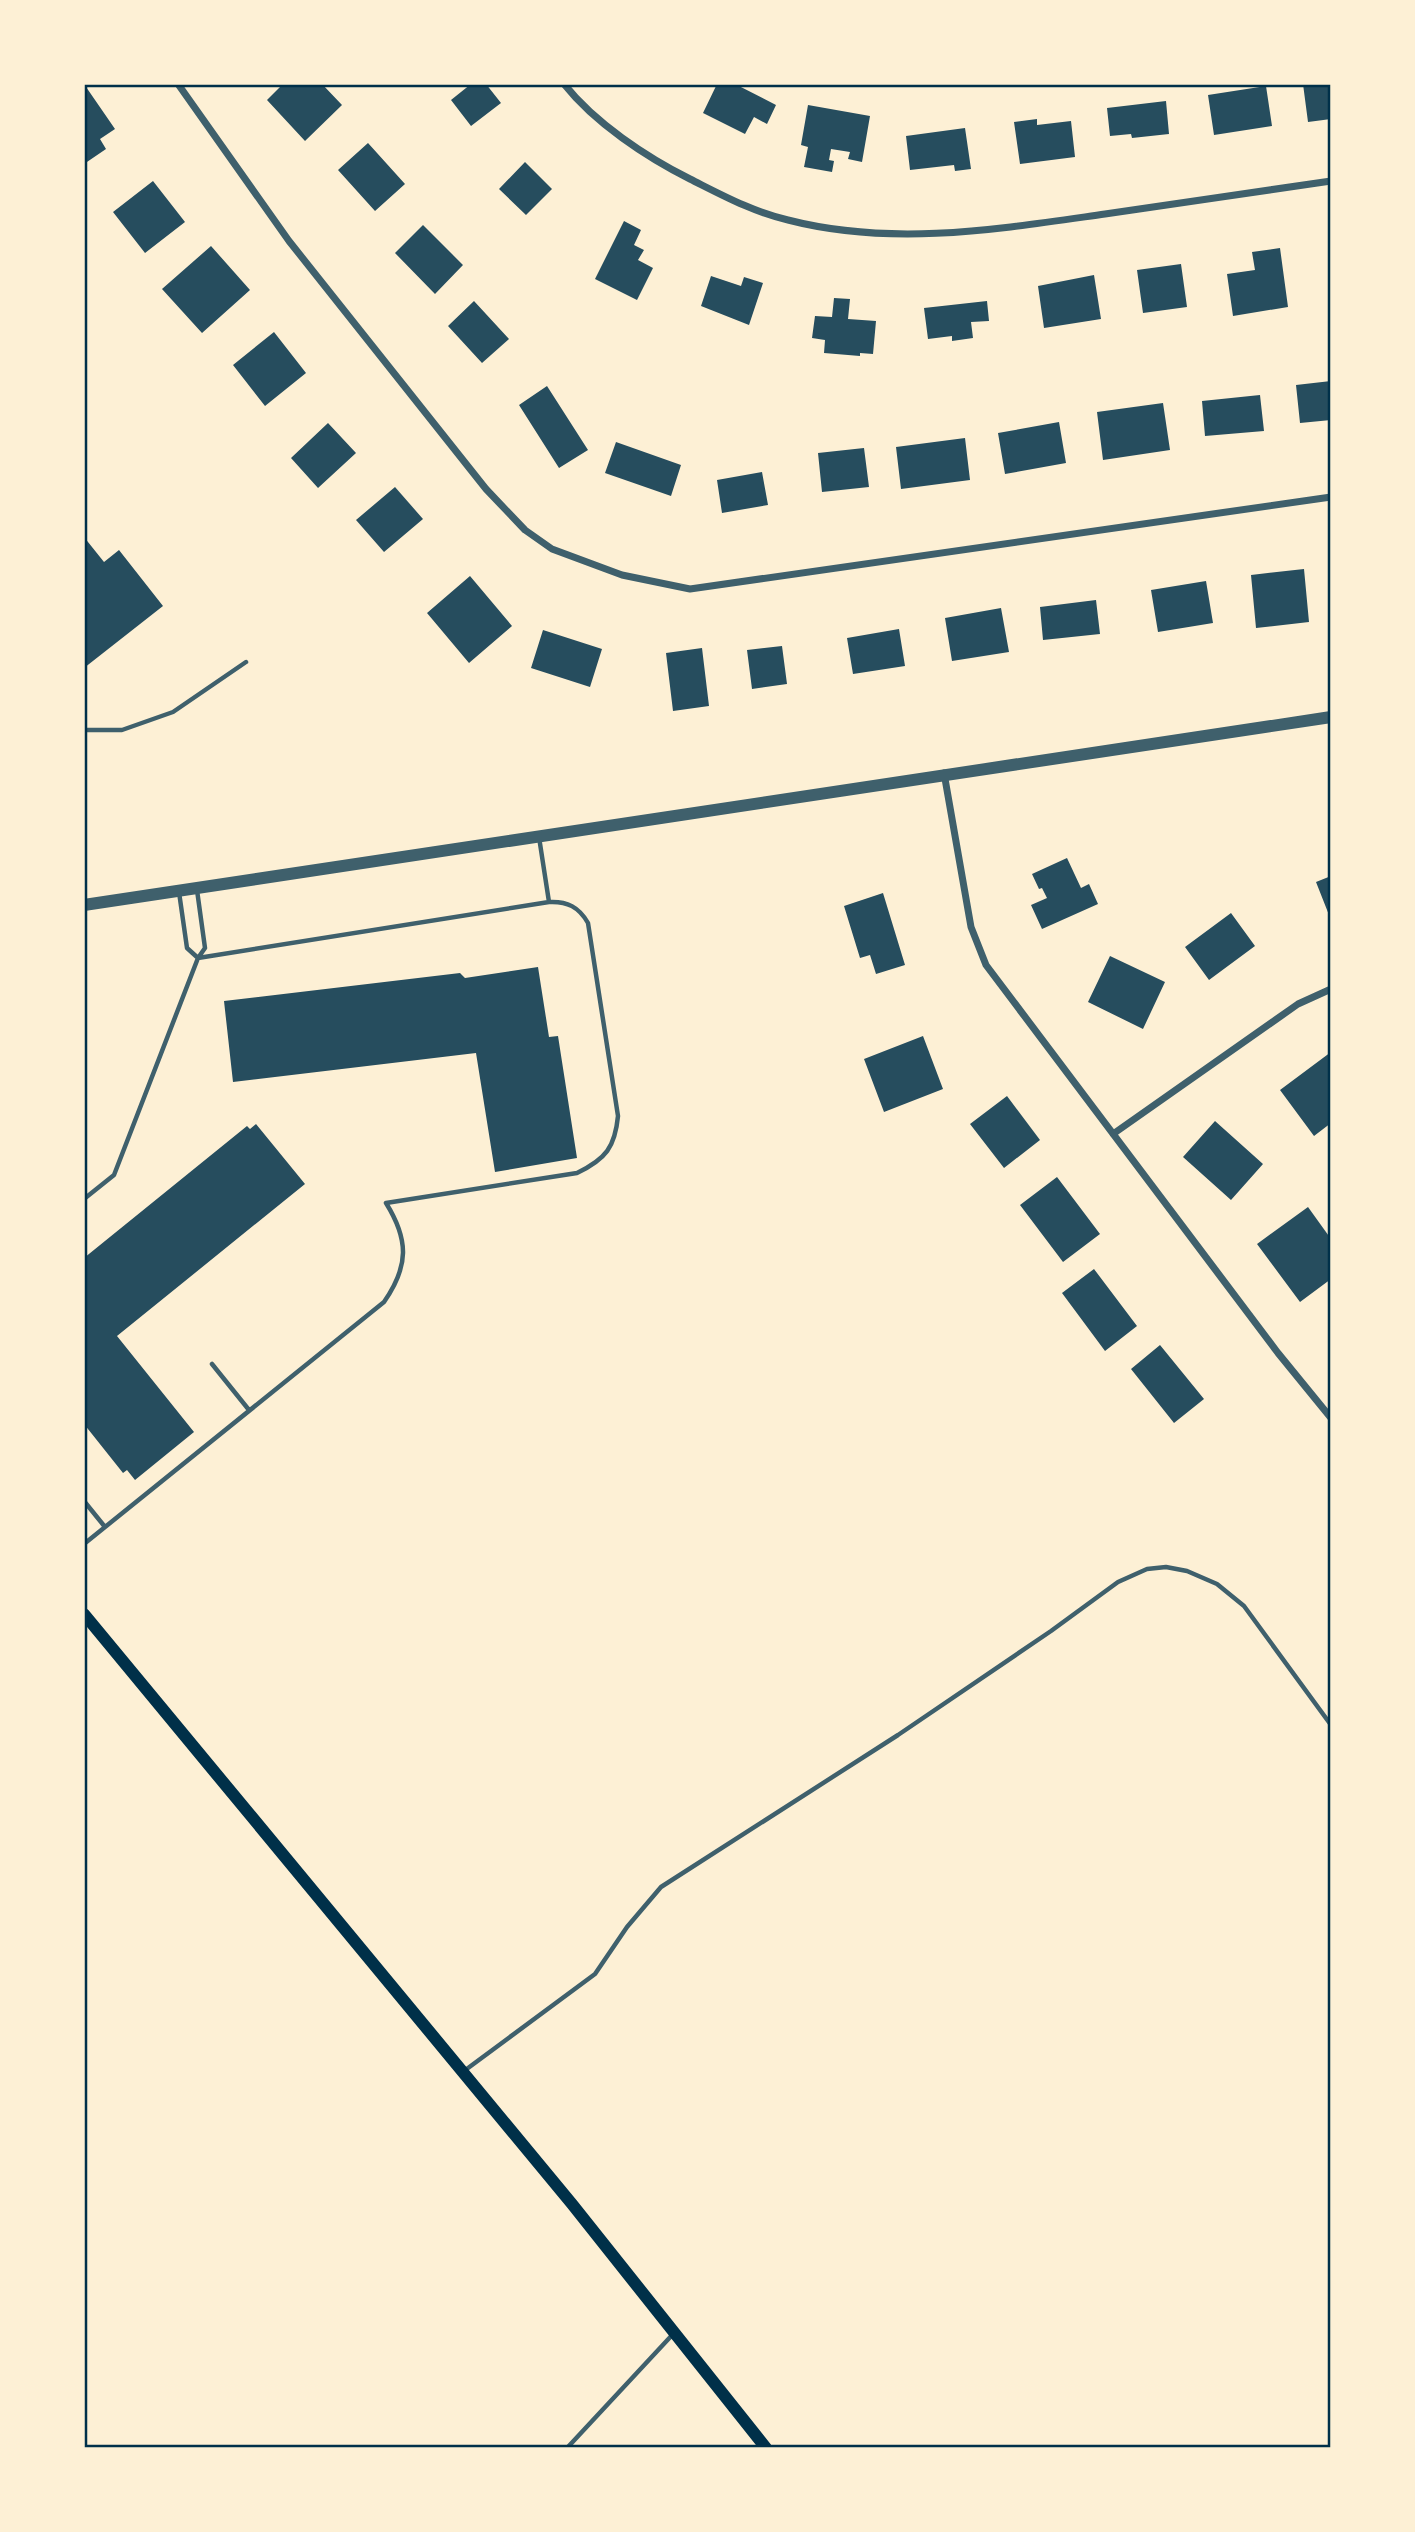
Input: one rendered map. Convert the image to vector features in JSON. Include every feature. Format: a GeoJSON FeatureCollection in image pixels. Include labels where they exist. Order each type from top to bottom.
{"type":"FeatureCollection","features":[{"type":"Feature","properties":{"kind":"main road"},"geometry":{"type":"LineString","coordinates":[[84,1614],[462,2072],[766,2448]]}},
{"type":"Feature","properties":{"kind":"street"},"geometry":{"type":"LineString","coordinates":[[178,84],[289,241],[486,489],[525,530],[552,549],[622,575],[690,589],[1331,497]]}},
{"type":"Feature","properties":{"kind":"street"},"geometry":{"type":"LineString","coordinates":[[564,84],[580,104],[658,163],[748,208],[825,228],[904,235],[979,232],[1331,181]]}},
{"type":"Feature","properties":{"kind":"street"},"geometry":{"type":"LineString","coordinates":[[84,905],[944,773],[1331,717]]}},
{"type":"Feature","properties":{"kind":"street"},"geometry":{"type":"LineString","coordinates":[[944,773],[971,927],[986,965],[1278,1353],[1331,1418]]}},
{"type":"Feature","properties":{"kind":"street"},"geometry":{"type":"LineString","coordinates":[[1112,1135],[1298,1004],[1331,989]]}},
{"type":"Feature","properties":{"kind":"lane"},"geometry":{"type":"LineString","coordinates":[[84,730],[122,730],[173,712],[246,662]]}},
{"type":"Feature","properties":{"kind":"lane"},"geometry":{"type":"LineString","coordinates":[[539,837],[549,902]]}},
{"type":"Feature","properties":{"kind":"lane"},"geometry":{"type":"LineString","coordinates":[[84,1199],[114,1175],[198,958],[205,948],[197,889]]}},
{"type":"Feature","properties":{"kind":"lane"},"geometry":{"type":"LineString","coordinates":[[179,891],[187,948],[198,958]]}},
{"type":"Feature","properties":{"kind":"lane"},"geometry":{"type":"LineString","coordinates":[[84,1544],[384,1302],[396,1284],[403,1263],[403,1242],[397,1221],[386,1203],[577,1173],[594,1165],[608,1152],[616,1135],[618,1116],[588,923],[577,908],[568,903],[549,902],[198,958]]}},
{"type":"Feature","properties":{"kind":"lane"},"geometry":{"type":"LineString","coordinates":[[212,1364],[249,1410]]}},
{"type":"Feature","properties":{"kind":"lane"},"geometry":{"type":"LineString","coordinates":[[84,1501],[105,1527]]}},
{"type":"Feature","properties":{"kind":"lane"},"geometry":{"type":"LineString","coordinates":[[462,2072],[595,1974],[627,1927],[661,1888],[898,1735],[1118,1582],[1147,1569],[1166,1567],[1187,1571],[1217,1584],[1244,1606],[1331,1725]]}},
{"type":"Feature","properties":{"kind":"lane"},"geometry":{"type":"LineString","coordinates":[[567,2448],[674,2333]]}},
{"type":"Feature","properties":{"kind":"building"},"geometry":{"type":"Polygon","coordinates":[[[84,84],[115,129],[100,139],[106,149],[84,164],[84,84]]]}},
{"type":"Feature","properties":{"kind":"building"},"geometry":{"type":"Polygon","coordinates":[[[283,84],[322,84],[342,105],[305,141],[267,100],[283,84]]]}},
{"type":"Feature","properties":{"kind":"building"},"geometry":{"type":"Polygon","coordinates":[[[471,84],[486,84],[501,103],[471,126],[451,100],[471,84]]]}},
{"type":"Feature","properties":{"kind":"building"},"geometry":{"type":"Polygon","coordinates":[[[717,84],[735,84],[776,105],[767,124],[754,117],[745,134],[703,113],[717,84]]]}},
{"type":"Feature","properties":{"kind":"building"},"geometry":{"type":"Polygon","coordinates":[[[1303,84],[1331,84],[1331,119],[1308,122],[1303,84]]]}},
{"type":"Feature","properties":{"kind":"building"},"geometry":{"type":"Polygon","coordinates":[[[1266,86],[1272,126],[1214,135],[1208,95],[1266,86]]]}},
{"type":"Feature","properties":{"kind":"building"},"geometry":{"type":"Polygon","coordinates":[[[1166,101],[1169,134],[1132,138],[1131,134],[1110,136],[1107,108],[1166,101]]]}},
{"type":"Feature","properties":{"kind":"building"},"geometry":{"type":"Polygon","coordinates":[[[808,105],[870,116],[862,162],[848,159],[850,152],[831,149],[829,160],[834,161],[832,172],[804,167],[808,147],[801,145],[808,105]]]}},
{"type":"Feature","properties":{"kind":"building"},"geometry":{"type":"Polygon","coordinates":[[[1037,119],[1037,125],[1071,121],[1075,157],[1020,164],[1014,122],[1037,119]]]}},
{"type":"Feature","properties":{"kind":"building"},"geometry":{"type":"Polygon","coordinates":[[[965,128],[971,169],[955,171],[954,165],[910,170],[906,136],[965,128]]]}},
{"type":"Feature","properties":{"kind":"building"},"geometry":{"type":"Polygon","coordinates":[[[368,143],[405,184],[375,211],[338,170],[368,143]]]}},
{"type":"Feature","properties":{"kind":"building"},"geometry":{"type":"Polygon","coordinates":[[[525,162],[552,189],[526,215],[499,189],[525,162]]]}},
{"type":"Feature","properties":{"kind":"building"},"geometry":{"type":"Polygon","coordinates":[[[153,181],[185,222],[145,253],[113,212],[153,181]]]}},
{"type":"Feature","properties":{"kind":"building"},"geometry":{"type":"Polygon","coordinates":[[[624,221],[641,230],[634,245],[644,250],[638,260],[653,268],[637,300],[595,279],[624,221]]]}},
{"type":"Feature","properties":{"kind":"building"},"geometry":{"type":"Polygon","coordinates":[[[423,225],[463,265],[435,294],[395,253],[423,225]]]}},
{"type":"Feature","properties":{"kind":"building"},"geometry":{"type":"Polygon","coordinates":[[[211,246],[250,290],[202,333],[162,289],[211,246]]]}},
{"type":"Feature","properties":{"kind":"building"},"geometry":{"type":"Polygon","coordinates":[[[1280,248],[1288,307],[1233,316],[1227,274],[1255,270],[1252,252],[1280,248]]]}},
{"type":"Feature","properties":{"kind":"building"},"geometry":{"type":"Polygon","coordinates":[[[1181,264],[1187,307],[1143,313],[1137,270],[1181,264]]]}},
{"type":"Feature","properties":{"kind":"building"},"geometry":{"type":"Polygon","coordinates":[[[1094,275],[1101,319],[1044,328],[1038,286],[1094,275]]]}},
{"type":"Feature","properties":{"kind":"building"},"geometry":{"type":"Polygon","coordinates":[[[711,276],[741,286],[744,277],[763,283],[749,325],[701,306],[711,276]]]}},
{"type":"Feature","properties":{"kind":"building"},"geometry":{"type":"Polygon","coordinates":[[[834,298],[850,299],[848,319],[876,321],[873,354],[860,353],[860,356],[824,353],[825,340],[812,338],[815,316],[832,317],[834,298]]]}},
{"type":"Feature","properties":{"kind":"building"},"geometry":{"type":"Polygon","coordinates":[[[474,301],[509,339],[482,363],[448,326],[474,301]]]}},
{"type":"Feature","properties":{"kind":"building"},"geometry":{"type":"Polygon","coordinates":[[[987,301],[989,321],[971,322],[973,338],[952,341],[952,336],[928,339],[924,308],[987,301]]]}},
{"type":"Feature","properties":{"kind":"building"},"geometry":{"type":"Polygon","coordinates":[[[274,332],[306,373],[265,406],[233,365],[274,332]]]}},
{"type":"Feature","properties":{"kind":"building"},"geometry":{"type":"Polygon","coordinates":[[[1331,381],[1331,420],[1300,423],[1296,385],[1331,381]]]}},
{"type":"Feature","properties":{"kind":"building"},"geometry":{"type":"Polygon","coordinates":[[[547,386],[588,450],[559,468],[519,405],[547,386]]]}},
{"type":"Feature","properties":{"kind":"building"},"geometry":{"type":"Polygon","coordinates":[[[1260,395],[1264,431],[1205,436],[1202,401],[1260,395]]]}},
{"type":"Feature","properties":{"kind":"building"},"geometry":{"type":"Polygon","coordinates":[[[1163,403],[1170,450],[1103,460],[1097,412],[1163,403]]]}},
{"type":"Feature","properties":{"kind":"building"},"geometry":{"type":"Polygon","coordinates":[[[1059,422],[1066,463],[1005,474],[998,433],[1059,422]]]}},
{"type":"Feature","properties":{"kind":"building"},"geometry":{"type":"Polygon","coordinates":[[[328,423],[356,453],[318,488],[291,458],[328,423]]]}},
{"type":"Feature","properties":{"kind":"building"},"geometry":{"type":"Polygon","coordinates":[[[965,438],[970,480],[901,489],[896,447],[965,438]]]}},
{"type":"Feature","properties":{"kind":"building"},"geometry":{"type":"Polygon","coordinates":[[[616,442],[681,465],[671,496],[605,473],[616,442]]]}},
{"type":"Feature","properties":{"kind":"building"},"geometry":{"type":"Polygon","coordinates":[[[864,448],[869,487],[822,492],[818,453],[864,448]]]}},
{"type":"Feature","properties":{"kind":"building"},"geometry":{"type":"Polygon","coordinates":[[[762,472],[768,505],[722,513],[717,480],[762,472]]]}},
{"type":"Feature","properties":{"kind":"building"},"geometry":{"type":"Polygon","coordinates":[[[395,487],[423,519],[384,552],[356,520],[395,487]]]}},
{"type":"Feature","properties":{"kind":"building"},"geometry":{"type":"Polygon","coordinates":[[[84,537],[104,562],[119,550],[163,606],[84,668],[84,537]]]}},
{"type":"Feature","properties":{"kind":"building"},"geometry":{"type":"Polygon","coordinates":[[[1304,569],[1309,622],[1256,628],[1251,575],[1304,569]]]}},
{"type":"Feature","properties":{"kind":"building"},"geometry":{"type":"Polygon","coordinates":[[[470,576],[512,626],[469,663],[427,613],[470,576]]]}},
{"type":"Feature","properties":{"kind":"building"},"geometry":{"type":"Polygon","coordinates":[[[1206,581],[1213,623],[1158,632],[1151,590],[1206,581]]]}},
{"type":"Feature","properties":{"kind":"building"},"geometry":{"type":"Polygon","coordinates":[[[1096,600],[1100,634],[1043,640],[1040,607],[1096,600]]]}},
{"type":"Feature","properties":{"kind":"building"},"geometry":{"type":"Polygon","coordinates":[[[1001,608],[1009,652],[952,661],[945,618],[1001,608]]]}},
{"type":"Feature","properties":{"kind":"building"},"geometry":{"type":"Polygon","coordinates":[[[899,629],[905,666],[853,674],[847,638],[899,629]]]}},
{"type":"Feature","properties":{"kind":"building"},"geometry":{"type":"Polygon","coordinates":[[[543,630],[602,649],[590,687],[531,668],[543,630]]]}},
{"type":"Feature","properties":{"kind":"building"},"geometry":{"type":"Polygon","coordinates":[[[782,646],[787,684],[752,689],[747,650],[782,646]]]}},
{"type":"Feature","properties":{"kind":"building"},"geometry":{"type":"Polygon","coordinates":[[[702,648],[709,706],[673,711],[666,653],[702,648]]]}},
{"type":"Feature","properties":{"kind":"building"},"geometry":{"type":"Polygon","coordinates":[[[1067,858],[1081,888],[1089,884],[1098,904],[1042,929],[1031,905],[1047,898],[1032,874],[1067,858]]]}},
{"type":"Feature","properties":{"kind":"building"},"geometry":{"type":"Polygon","coordinates":[[[1331,876],[1331,914],[1329,915],[1316,882],[1331,876]]]}},
{"type":"Feature","properties":{"kind":"building"},"geometry":{"type":"Polygon","coordinates":[[[883,893],[905,965],[876,974],[870,955],[860,958],[844,906],[883,893]]]}},
{"type":"Feature","properties":{"kind":"building"},"geometry":{"type":"Polygon","coordinates":[[[1231,913],[1255,946],[1209,980],[1185,947],[1231,913]]]}},
{"type":"Feature","properties":{"kind":"building"},"geometry":{"type":"Polygon","coordinates":[[[1110,956],[1165,982],[1143,1029],[1088,1002],[1110,956]]]}},
{"type":"Feature","properties":{"kind":"building"},"geometry":{"type":"Polygon","coordinates":[[[538,967],[549,1037],[558,1036],[577,1158],[495,1172],[476,1053],[233,1082],[224,1001],[460,973],[465,978],[538,967]]]}},
{"type":"Feature","properties":{"kind":"building"},"geometry":{"type":"Polygon","coordinates":[[[923,1036],[943,1089],[884,1112],[864,1059],[923,1036]]]}},
{"type":"Feature","properties":{"kind":"building"},"geometry":{"type":"Polygon","coordinates":[[[1331,1052],[1331,1123],[1314,1136],[1280,1090],[1331,1052]]]}},
{"type":"Feature","properties":{"kind":"building"},"geometry":{"type":"Polygon","coordinates":[[[1007,1096],[1040,1140],[1004,1168],[970,1124],[1007,1096]]]}},
{"type":"Feature","properties":{"kind":"building"},"geometry":{"type":"Polygon","coordinates":[[[1215,1121],[1263,1164],[1231,1200],[1183,1157],[1215,1121]]]}},
{"type":"Feature","properties":{"kind":"building"},"geometry":{"type":"Polygon","coordinates":[[[256,1124],[305,1184],[117,1336],[194,1432],[135,1480],[127,1470],[123,1473],[84,1424],[84,1258],[247,1126],[250,1129],[256,1124]]]}},
{"type":"Feature","properties":{"kind":"building"},"geometry":{"type":"Polygon","coordinates":[[[1057,1177],[1100,1234],[1063,1262],[1020,1205],[1057,1177]]]}},
{"type":"Feature","properties":{"kind":"building"},"geometry":{"type":"Polygon","coordinates":[[[1308,1207],[1331,1239],[1331,1279],[1300,1302],[1257,1244],[1308,1207]]]}},
{"type":"Feature","properties":{"kind":"building"},"geometry":{"type":"Polygon","coordinates":[[[1094,1269],[1137,1326],[1105,1351],[1062,1293],[1094,1269]]]}},
{"type":"Feature","properties":{"kind":"building"},"geometry":{"type":"Polygon","coordinates":[[[1160,1345],[1204,1399],[1174,1423],[1131,1369],[1160,1345]]]}}]}
